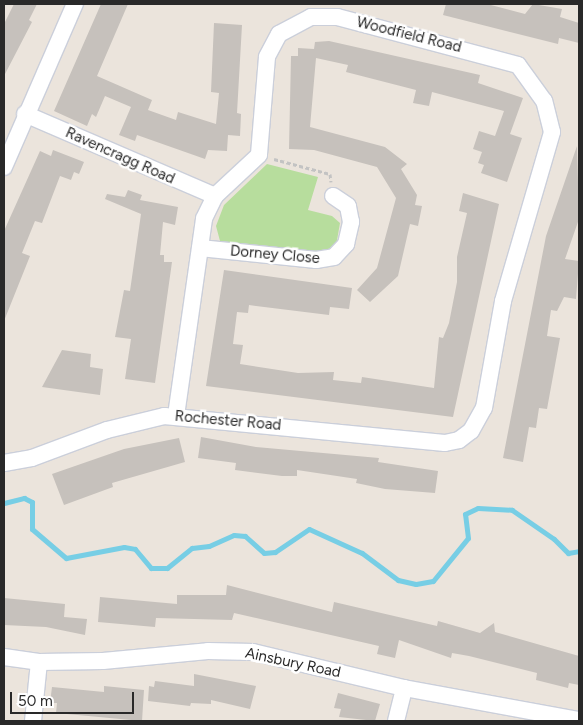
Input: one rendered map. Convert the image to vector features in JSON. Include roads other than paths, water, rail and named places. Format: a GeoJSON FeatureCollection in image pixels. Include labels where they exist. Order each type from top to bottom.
{"type":"FeatureCollection","features":[{"type":"Feature","properties":{"kind":"street"},"geometry":{"type":"LineString","coordinates":[[4,167],[25,114],[75,4]]}},
{"type":"Feature","properties":{"kind":"street","name":"Woodfield Road"},"geometry":{"type":"LineString","coordinates":[[215,196],[259,155],[271,44],[279,34],[311,17],[336,17],[504,59],[518,65],[529,76],[544,101],[552,132],[502,301],[484,408],[471,431],[459,440]]}},
{"type":"Feature","properties":{"kind":"street","name":"Ravencragg Road"},"geometry":{"type":"LineString","coordinates":[[25,114],[215,196]]}},
{"type":"Feature","properties":{"kind":"street"},"geometry":{"type":"LineString","coordinates":[[176,416],[204,219],[215,196]]}},
{"type":"Feature","properties":{"kind":"street","name":"Dorney Close"},"geometry":{"type":"LineString","coordinates":[[200,248],[316,260],[334,257],[346,244],[351,222],[348,206],[333,196]]}},
{"type":"Feature","properties":{"kind":"street","name":"Rochester Road"},"geometry":{"type":"LineString","coordinates":[[4,463],[32,458],[135,421],[176,416],[445,443],[459,440]]}},
{"type":"Feature","properties":{"kind":"street","name":"Ainsbury Road"},"geometry":{"type":"LineString","coordinates":[[4,657],[39,662],[103,662],[232,650],[404,688],[579,720]]}},
{"type":"Feature","properties":{"kind":"street"},"geometry":{"type":"LineString","coordinates":[[33,721],[39,662]]}},
{"type":"Feature","properties":{"kind":"street"},"geometry":{"type":"LineString","coordinates":[[396,721],[404,688]]}},
{"type":"Feature","properties":{"kind":"waterway"},"geometry":{"type":"LineString","coordinates":[[4,503],[24,498],[32,502],[32,529],[66,558],[124,547],[135,549],[151,568],[167,568],[192,548],[209,546],[234,535],[245,536],[264,553],[275,552],[309,529],[362,553],[398,580],[416,584],[433,581],[468,538],[465,514],[478,508],[512,510],[554,539],[568,553],[579,551]]}}]}
